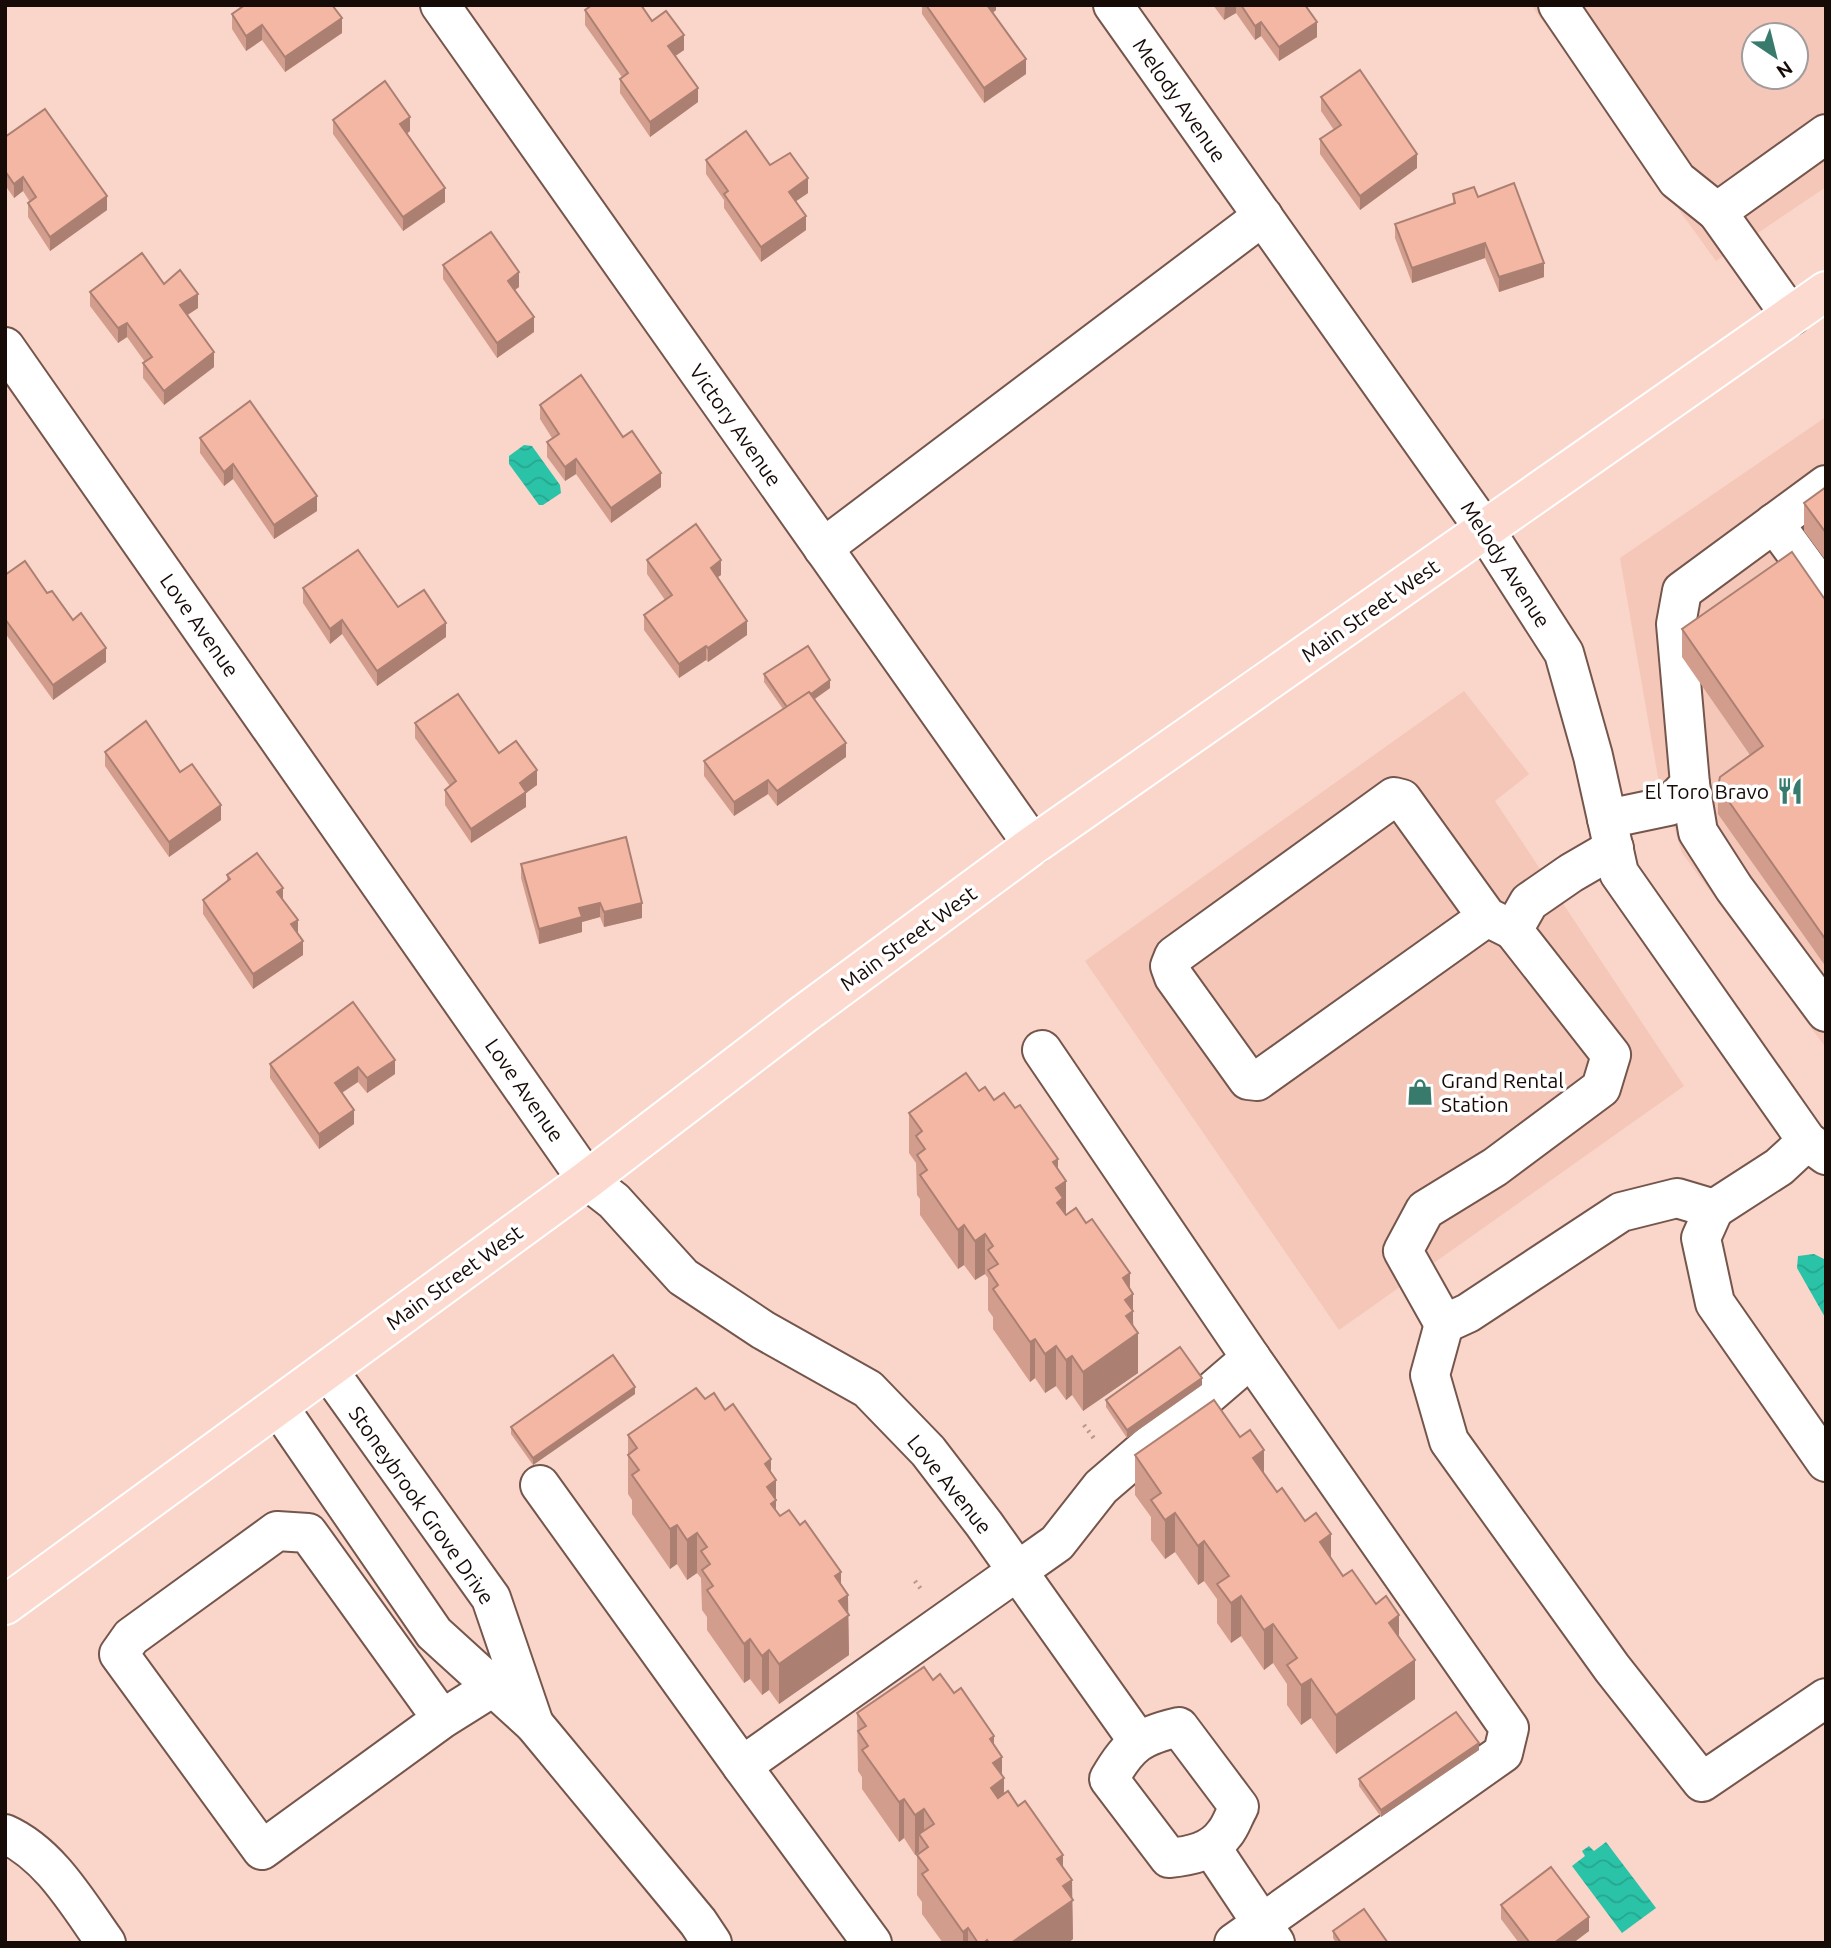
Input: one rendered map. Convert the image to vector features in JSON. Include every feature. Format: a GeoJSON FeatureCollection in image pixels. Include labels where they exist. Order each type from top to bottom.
{"type":"FeatureCollection","features":[{"type":"Feature","properties":{"kind":"main road","name":"Main Street West"},"geometry":{"type":"LineString","coordinates":[[5,1605],[587,1180],[804,1014],[1033,845],[1826,291]]}},
{"type":"Feature","properties":{"kind":"street","name":"Victory Avenue"},"geometry":{"type":"LineString","coordinates":[[440,5],[1033,845]]}},
{"type":"Feature","properties":{"kind":"street","name":"Melody Avenue"},"geometry":{"type":"LineString","coordinates":[[1112,5],[1485,530],[1564,653],[1592,756],[1619,873],[1816,1148]]}},
{"type":"Feature","properties":{"kind":"street"},"geometry":{"type":"LineString","coordinates":[[1558,5],[1677,180],[1717,212],[1791,316]]}},
{"type":"Feature","properties":{"kind":"street"},"geometry":{"type":"LineString","coordinates":[[1717,212],[1826,134]]}},
{"type":"Feature","properties":{"kind":"street"},"geometry":{"type":"LineString","coordinates":[[823,548],[1263,216]]}},
{"type":"Feature","properties":{"kind":"street","name":"Love Avenue"},"geometry":{"type":"LineString","coordinates":[[5,347],[587,1180],[614,1201],[683,1277],[763,1330],[868,1389],[928,1451],[984,1524],[1138,1741]]}},
{"type":"Feature","properties":{"kind":"street"},"geometry":{"type":"LineString","coordinates":[[1826,485],[1682,591],[1676,624],[1690,784],[1698,832],[1734,888],[1826,1012]]}},
{"type":"Feature","properties":{"kind":"street"},"geometry":{"type":"LineString","coordinates":[[1774,523],[1826,594]]}},
{"type":"Feature","properties":{"kind":"street"},"geometry":{"type":"LineString","coordinates":[[1690,784],[1668,806],[1610,834],[1571,873],[1500,923],[1257,1081],[1248,1080],[1174,977],[1170,966],[1174,956],[1394,797],[1402,799],[1500,923],[1611,1055],[1601,1088],[1495,1167],[1425,1210],[1403,1251],[1444,1324],[1430,1375],[1449,1441],[1612,1668],[1702,1782],[1826,1698]]}},
{"type":"Feature","properties":{"kind":"street"},"geometry":{"type":"LineString","coordinates":[[1042,1050],[1251,1358],[1509,1728],[1503,1753],[1257,1936],[1211,1847]]}},
{"type":"Feature","properties":{"kind":"street"},"geometry":{"type":"LineString","coordinates":[[1816,1148],[1779,1167],[1714,1209],[1701,1238],[1715,1303],[1826,1462]]}},
{"type":"Feature","properties":{"kind":"street"},"geometry":{"type":"LineString","coordinates":[[1444,1324],[1468,1313],[1621,1212],[1677,1198],[1714,1209]]}},
{"type":"Feature","properties":{"kind":"street"},"geometry":{"type":"LineString","coordinates":[[742,1766],[1057,1543],[1101,1487],[1251,1358]]}},
{"type":"Feature","properties":{"kind":"street","name":"Stoneybrook Grove Drive"},"geometry":{"type":"LineString","coordinates":[[328,1370],[491,1598],[534,1724]]}},
{"type":"Feature","properties":{"kind":"street","name":"Stoneybrook Grove Drive"},"geometry":{"type":"LineString","coordinates":[[278,1406],[434,1633],[534,1724],[698,1922],[712,1943]]}},
{"type":"Feature","properties":{"kind":"street"},"geometry":{"type":"LineString","coordinates":[[540,1485],[872,1943]]}},
{"type":"Feature","properties":{"kind":"street"},"geometry":{"type":"LineString","coordinates":[[442,1719],[308,1533],[277,1531],[131,1637],[119,1654],[262,1850],[442,1719],[494,1687]]}},
{"type":"Feature","properties":{"kind":"street"},"geometry":{"type":"LineString","coordinates":[[1179,1727],[1238,1807],[1226,1833],[1211,1847],[1190,1856],[1168,1858],[1109,1779],[1121,1757],[1138,1741],[1179,1727]]}},
{"type":"Feature","properties":{"kind":"street"},"geometry":{"type":"LineString","coordinates":[[5,1834],[29,1846],[51,1867],[106,1943]]}},
{"type":"Feature","properties":{"kind":"shaded area"},"geometry":{"type":"Polygon","coordinates":[[[1531,5],[1826,5],[1826,187],[1716,261],[1531,5]]]}},
{"type":"Feature","properties":{"kind":"shaded area"},"geometry":{"type":"Polygon","coordinates":[[[1826,417],[1826,1048],[1682,853],[1658,777],[1620,558],[1826,417]]]}},
{"type":"Feature","properties":{"kind":"shaded area"},"geometry":{"type":"Polygon","coordinates":[[[1464,691],[1529,774],[1495,801],[1684,1086],[1339,1330],[1085,961],[1464,691]]]}},
{"type":"Feature","properties":{"kind":"water"},"geometry":{"type":"Polygon","coordinates":[[[524,445],[532,446],[560,485],[561,493],[543,505],[539,505],[509,464],[509,456],[524,445]]]}},
{"type":"Feature","properties":{"kind":"water"},"geometry":{"type":"Polygon","coordinates":[[[1814,1254],[1826,1260],[1826,1319],[1797,1268],[1798,1256],[1814,1254]]]}},
{"type":"Feature","properties":{"kind":"water"},"geometry":{"type":"Polygon","coordinates":[[[1606,1842],[1656,1908],[1622,1933],[1572,1866],[1585,1856],[1582,1851],[1589,1846],[1594,1851],[1606,1842]]]}},
{"type":"Feature","properties":{"kind":"building"},"geometry":{"type":"Polygon","coordinates":[[[245,5],[332,5],[342,18],[285,57],[262,25],[246,36],[232,14],[245,5]]]}},
{"type":"Feature","properties":{"kind":"building"},"geometry":{"type":"Polygon","coordinates":[[[592,5],[641,5],[652,21],[666,11],[684,35],[668,46],[698,88],[650,122],[620,79],[628,73],[585,10],[592,5]]]}},
{"type":"Feature","properties":{"kind":"building"},"geometry":{"type":"Polygon","coordinates":[[[926,5],[987,5],[1026,59],[984,88],[926,5]]]}},
{"type":"Feature","properties":{"kind":"building"},"geometry":{"type":"Polygon","coordinates":[[[1241,5],[1305,5],[1317,22],[1279,47],[1261,22],[1255,26],[1241,5]]]}},
{"type":"Feature","properties":{"kind":"building"},"geometry":{"type":"Polygon","coordinates":[[[1360,70],[1417,154],[1360,196],[1320,139],[1341,125],[1321,97],[1360,70]]]}},
{"type":"Feature","properties":{"kind":"building"},"geometry":{"type":"Polygon","coordinates":[[[385,81],[410,117],[400,124],[445,188],[403,217],[333,120],[385,81]]]}},
{"type":"Feature","properties":{"kind":"building"},"geometry":{"type":"Polygon","coordinates":[[[45,109],[107,196],[50,237],[28,203],[36,197],[23,177],[14,184],[5,171],[5,137],[45,109]]]}},
{"type":"Feature","properties":{"kind":"building"},"geometry":{"type":"Polygon","coordinates":[[[746,131],[770,165],[790,153],[808,178],[789,192],[806,216],[761,247],[724,194],[728,191],[706,160],[746,131]]]}},
{"type":"Feature","properties":{"kind":"building"},"geometry":{"type":"Polygon","coordinates":[[[1514,183],[1544,263],[1499,277],[1485,243],[1412,268],[1395,224],[1455,203],[1453,194],[1474,187],[1478,197],[1514,183]]]}},
{"type":"Feature","properties":{"kind":"building"},"geometry":{"type":"Polygon","coordinates":[[[491,232],[519,272],[508,281],[534,317],[497,343],[443,265],[491,232]]]}},
{"type":"Feature","properties":{"kind":"building"},"geometry":{"type":"Polygon","coordinates":[[[142,253],[164,284],[180,270],[198,294],[180,305],[214,352],[164,391],[143,363],[152,357],[127,323],[118,328],[90,292],[142,253]]]}},
{"type":"Feature","properties":{"kind":"building"},"geometry":{"type":"Polygon","coordinates":[[[581,375],[623,437],[632,431],[661,473],[611,508],[576,459],[565,467],[547,442],[559,434],[540,405],[581,375]]]}},
{"type":"Feature","properties":{"kind":"building"},"geometry":{"type":"Polygon","coordinates":[[[250,401],[317,496],[274,525],[233,464],[224,472],[200,438],[250,401]]]}},
{"type":"Feature","properties":{"kind":"building"},"geometry":{"type":"Polygon","coordinates":[[[1826,487],[1826,533],[1804,503],[1826,487]]]}},
{"type":"Feature","properties":{"kind":"building"},"geometry":{"type":"Polygon","coordinates":[[[696,524],[721,560],[711,568],[747,621],[679,664],[644,615],[672,595],[647,560],[696,524]]]}},
{"type":"Feature","properties":{"kind":"building"},"geometry":{"type":"Polygon","coordinates":[[[358,550],[398,607],[424,590],[446,623],[377,671],[342,620],[330,629],[303,588],[358,550]]]}},
{"type":"Feature","properties":{"kind":"building"},"geometry":{"type":"Polygon","coordinates":[[[1792,552],[1826,601],[1826,940],[1718,786],[1720,777],[1763,746],[1682,629],[1792,552]]]}},
{"type":"Feature","properties":{"kind":"building"},"geometry":{"type":"Polygon","coordinates":[[[25,561],[47,593],[52,591],[73,620],[81,613],[106,648],[53,685],[5,619],[5,575],[25,561]]]}},
{"type":"Feature","properties":{"kind":"building"},"geometry":{"type":"Polygon","coordinates":[[[808,646],[830,680],[787,707],[764,674],[808,646]]]}},
{"type":"Feature","properties":{"kind":"building"},"geometry":{"type":"Polygon","coordinates":[[[809,692],[846,743],[777,791],[768,780],[734,802],[704,761],[809,692]]]}},
{"type":"Feature","properties":{"kind":"building"},"geometry":{"type":"Polygon","coordinates":[[[458,694],[499,753],[516,741],[537,770],[520,783],[526,792],[471,829],[445,790],[456,781],[415,723],[458,694]]]}},
{"type":"Feature","properties":{"kind":"building"},"geometry":{"type":"Polygon","coordinates":[[[146,721],[180,772],[192,764],[221,805],[169,842],[105,752],[146,721]]]}},
{"type":"Feature","properties":{"kind":"building"},"geometry":{"type":"Polygon","coordinates":[[[626,837],[642,903],[604,912],[600,903],[579,908],[582,917],[539,929],[521,864],[626,837]]]}},
{"type":"Feature","properties":{"kind":"building"},"geometry":{"type":"Polygon","coordinates":[[[257,853],[283,888],[277,892],[298,920],[291,924],[303,941],[253,974],[203,900],[230,879],[227,875],[257,853]]]}},
{"type":"Feature","properties":{"kind":"building"},"geometry":{"type":"Polygon","coordinates":[[[353,1002],[395,1060],[367,1078],[358,1067],[335,1083],[354,1110],[319,1134],[270,1064],[353,1002]]]}},
{"type":"Feature","properties":{"kind":"building"},"geometry":{"type":"Polygon","coordinates":[[[966,1073],[979,1091],[985,1087],[994,1100],[1004,1093],[1015,1108],[1020,1105],[1058,1159],[1053,1162],[1066,1181],[1056,1188],[1063,1198],[1057,1203],[1066,1215],[1076,1208],[1086,1223],[1092,1219],[1130,1273],[1123,1278],[1133,1294],[1125,1300],[1133,1311],[1126,1316],[1138,1333],[1083,1372],[1072,1356],[1066,1360],[1056,1346],[1045,1354],[1035,1339],[1030,1342],[993,1289],[998,1285],[988,1270],[998,1264],[988,1250],[993,1246],[985,1234],[975,1241],[964,1225],[958,1230],[920,1175],[927,1170],[917,1155],[925,1149],[916,1136],[922,1131],[909,1113],[966,1073]]]}},
{"type":"Feature","properties":{"kind":"building"},"geometry":{"type":"Polygon","coordinates":[[[1180,1347],[1202,1378],[1127,1430],[1106,1400],[1180,1347]]]}},
{"type":"Feature","properties":{"kind":"building"},"geometry":{"type":"Polygon","coordinates":[[[613,1355],[635,1387],[533,1458],[511,1427],[613,1355]]]}},
{"type":"Feature","properties":{"kind":"building"},"geometry":{"type":"Polygon","coordinates":[[[696,1388],[705,1399],[714,1393],[725,1410],[733,1404],[771,1459],[765,1464],[776,1480],[767,1487],[776,1500],[771,1504],[780,1516],[789,1510],[800,1525],[805,1521],[841,1572],[835,1576],[848,1595],[839,1601],[849,1615],[779,1664],[769,1650],[762,1656],[750,1639],[744,1644],[707,1590],[713,1586],[702,1570],[710,1564],[701,1551],[707,1547],[697,1533],[687,1540],[677,1525],[670,1529],[632,1475],[639,1470],[628,1455],[637,1448],[628,1435],[696,1388]]]}},
{"type":"Feature","properties":{"kind":"building"},"geometry":{"type":"Polygon","coordinates":[[[1214,1400],[1240,1437],[1250,1430],[1264,1450],[1253,1458],[1277,1492],[1282,1488],[1305,1521],[1316,1513],[1331,1534],[1320,1542],[1343,1576],[1352,1570],[1376,1604],[1386,1596],[1399,1615],[1389,1623],[1415,1660],[1336,1715],[1311,1679],[1301,1685],[1287,1665],[1297,1658],[1273,1624],[1264,1630],[1241,1596],[1231,1603],[1217,1584],[1229,1576],[1204,1541],[1198,1546],[1175,1513],[1165,1520],[1151,1500],[1161,1493],[1135,1455],[1214,1400]]]}},
{"type":"Feature","properties":{"kind":"building"},"geometry":{"type":"Polygon","coordinates":[[[924,1667],[933,1680],[940,1674],[954,1693],[961,1688],[994,1736],[990,1739],[1002,1757],[993,1763],[1004,1778],[991,1788],[998,1798],[1008,1791],[1018,1806],[1025,1801],[1063,1855],[1057,1859],[1072,1880],[1063,1886],[1073,1900],[1011,1943],[989,1943],[987,1940],[978,1943],[968,1928],[963,1932],[922,1874],[928,1870],[917,1855],[928,1847],[919,1834],[934,1824],[924,1809],[915,1815],[904,1799],[899,1802],[862,1750],[868,1746],[858,1731],[866,1726],[857,1713],[924,1667]]]}},
{"type":"Feature","properties":{"kind":"building"},"geometry":{"type":"Polygon","coordinates":[[[1456,1712],[1479,1743],[1381,1810],[1359,1779],[1456,1712]]]}},
{"type":"Feature","properties":{"kind":"building"},"geometry":{"type":"Polygon","coordinates":[[[1551,1867],[1589,1917],[1554,1943],[1530,1943],[1501,1905],[1551,1867]]]}},
{"type":"Feature","properties":{"kind":"building"},"geometry":{"type":"Polygon","coordinates":[[[1364,1909],[1388,1943],[1341,1943],[1333,1931],[1364,1909]]]}},
{"type":"Feature","properties":{"kind":"place","name":"El Toro Bravo"},"geometry":{"type":"Point","coordinates":[1790,791]}},
{"type":"Feature","properties":{"kind":"place","name":"Grand Rental Station"},"geometry":{"type":"Point","coordinates":[1420,1092]}}]}
